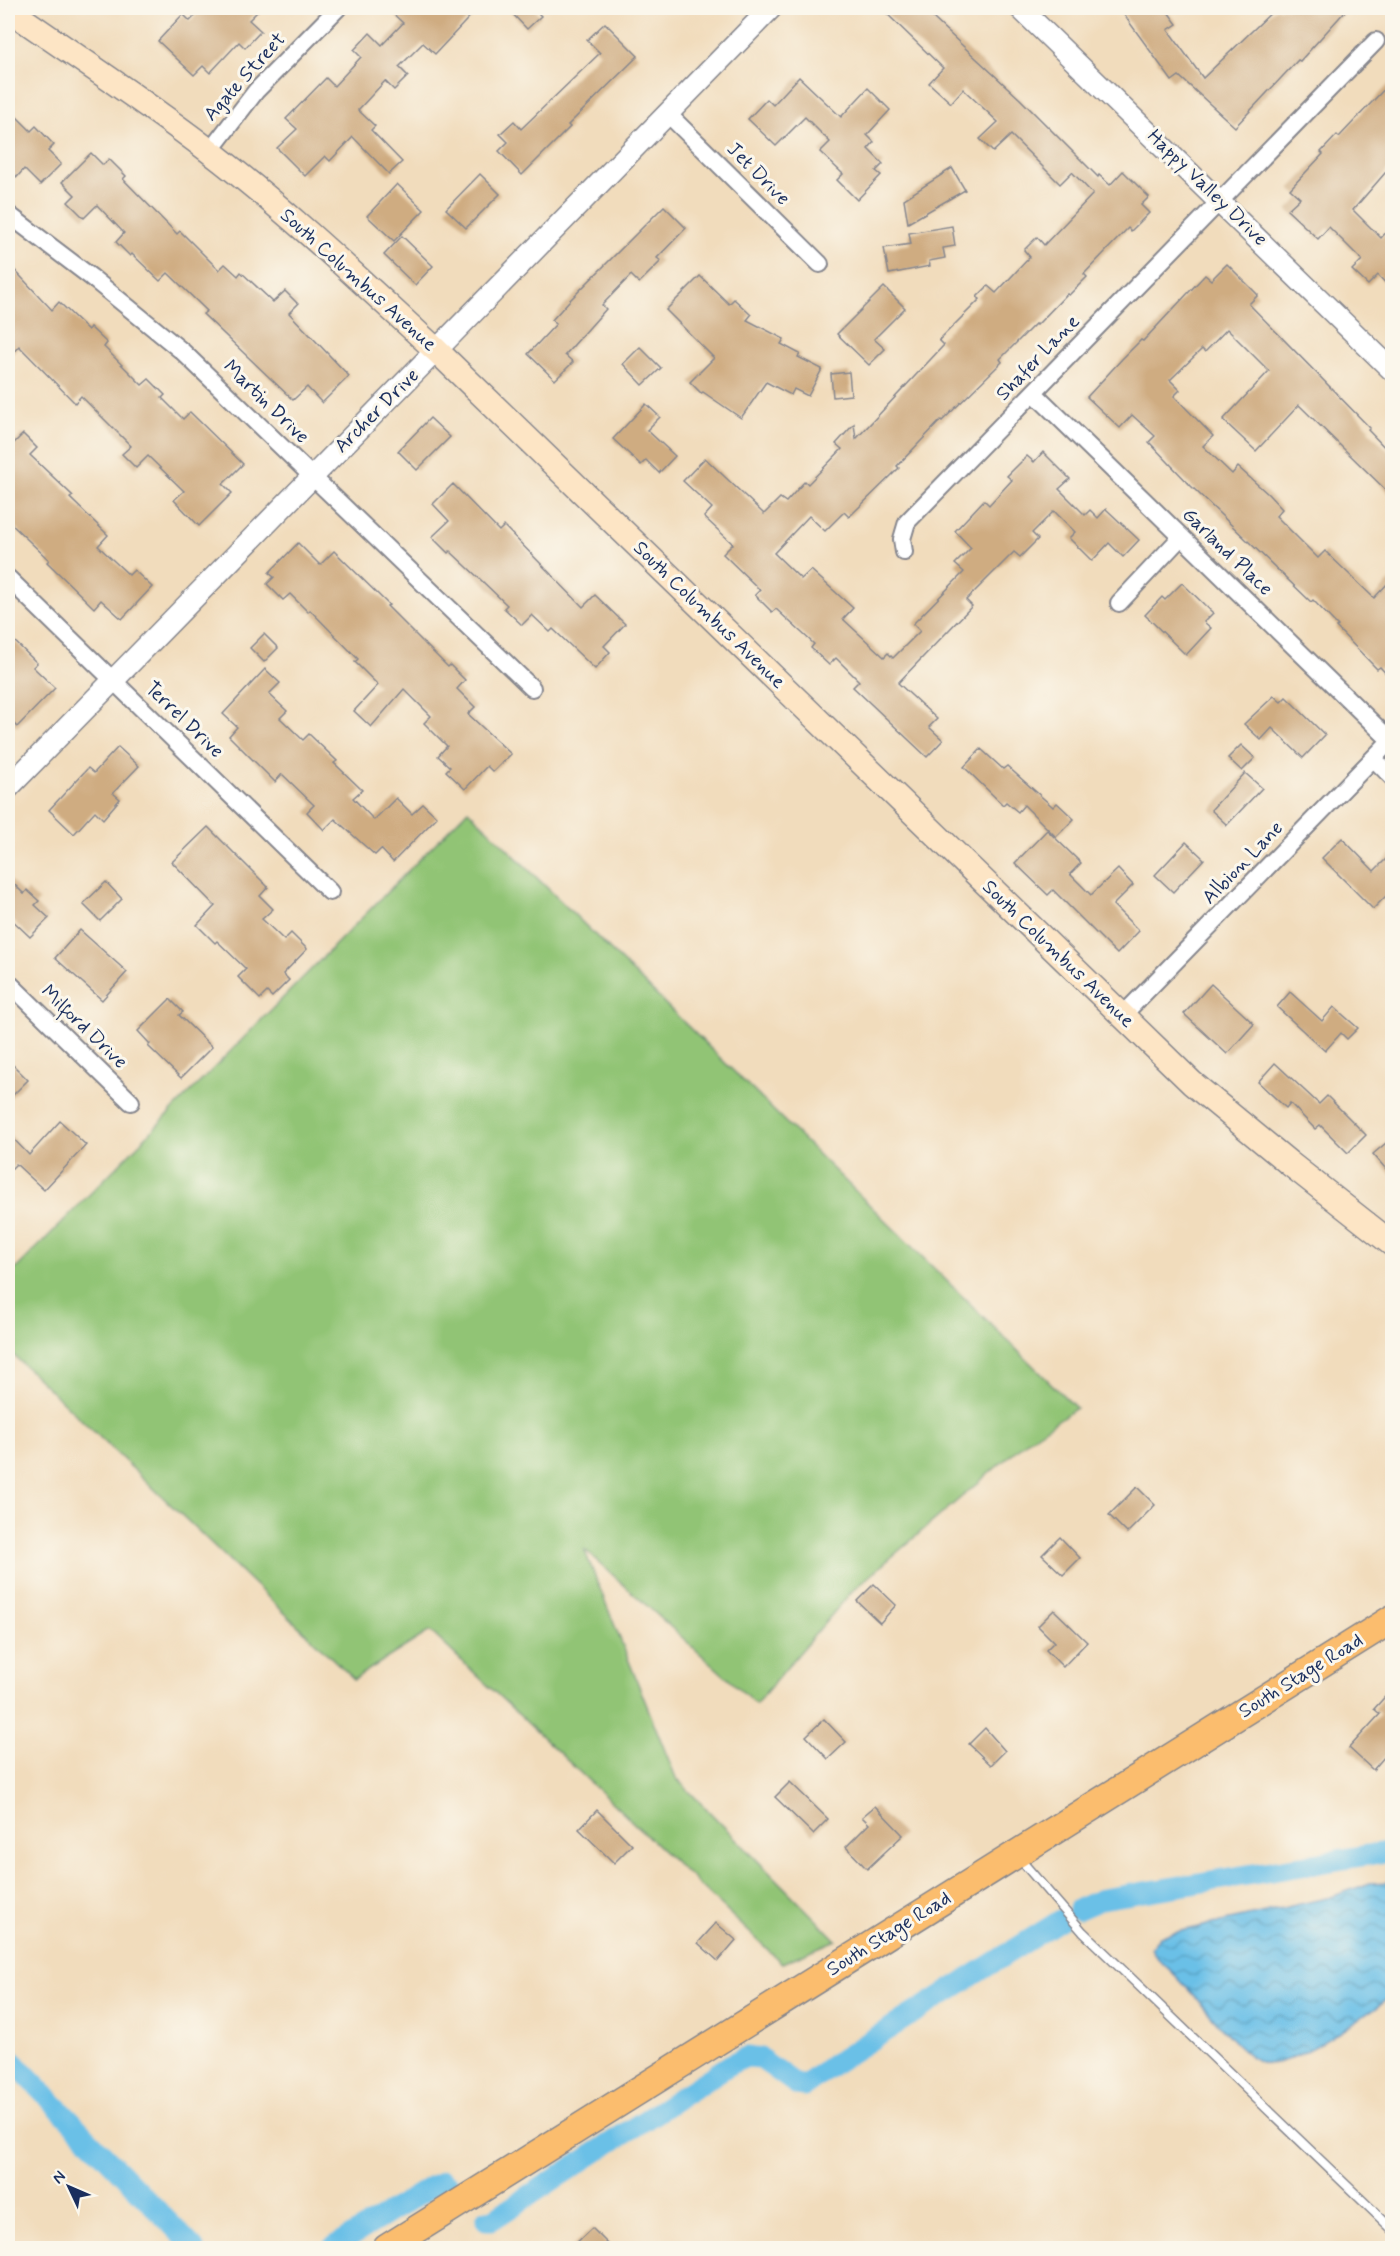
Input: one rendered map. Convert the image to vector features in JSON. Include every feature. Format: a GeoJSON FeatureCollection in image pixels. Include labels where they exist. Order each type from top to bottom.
{"type":"FeatureCollection","features":[{"type":"Feature","properties":{"kind":"main road","name":"South Columbus Avenue"},"geometry":{"type":"LineString","coordinates":[[8,9],[148,104],[210,151],[321,243],[437,351],[1200,1089],[1392,1244]]}},
{"type":"Feature","properties":{"kind":"main road","name":"South Stage Road"},"geometry":{"type":"LineString","coordinates":[[387,2248],[1392,1619]]}},
{"type":"Feature","properties":{"kind":"street","name":"Agate Street"},"geometry":{"type":"LineString","coordinates":[[210,151],[256,91],[338,8]]}},
{"type":"Feature","properties":{"kind":"street","name":"Archer Drive"},"geometry":{"type":"LineString","coordinates":[[8,788],[771,8]]}},
{"type":"Feature","properties":{"kind":"street","name":"Happy Valley Drive"},"geometry":{"type":"LineString","coordinates":[[1020,8],[1392,369]]}},
{"type":"Feature","properties":{"kind":"street","name":"Shafer Lane"},"geometry":{"type":"LineString","coordinates":[[904,552],[902,539],[907,522],[1376,41]]}},
{"type":"Feature","properties":{"kind":"street","name":"Jet Drive"},"geometry":{"type":"LineString","coordinates":[[668,114],[820,264]]}},
{"type":"Feature","properties":{"kind":"street","name":"Martin Drive"},"geometry":{"type":"LineString","coordinates":[[8,214],[27,226],[183,352],[531,688]]}},
{"type":"Feature","properties":{"kind":"street","name":"Garland Place"},"geometry":{"type":"LineString","coordinates":[[1034,393],[1392,740]]}},
{"type":"Feature","properties":{"kind":"street"},"geometry":{"type":"LineString","coordinates":[[1119,603],[1181,537]]}},
{"type":"Feature","properties":{"kind":"street","name":"Terrel Drive"},"geometry":{"type":"LineString","coordinates":[[8,578],[330,892]]}},
{"type":"Feature","properties":{"kind":"street","name":"Albion Lane"},"geometry":{"type":"LineString","coordinates":[[1122,1016],[1392,740]]}},
{"type":"Feature","properties":{"kind":"street"},"geometry":{"type":"LineString","coordinates":[[1374,759],[1392,777]]}},
{"type":"Feature","properties":{"kind":"street","name":"Milford Drive"},"geometry":{"type":"LineString","coordinates":[[8,982],[130,1102]]}},
{"type":"Feature","properties":{"kind":"lane"},"geometry":{"type":"LineString","coordinates":[[1016,1854],[1083,1932],[1392,2229]]}},
{"type":"Feature","properties":{"kind":"green space"},"geometry":{"type":"Polygon","coordinates":[[[468,810],[1076,1408],[1028,1440],[852,1591],[756,1704],[584,1549],[676,1778],[836,1940],[782,1963],[430,1631],[354,1679],[8,1350],[8,1277],[468,810]]]}},
{"type":"Feature","properties":{"kind":"water"},"geometry":{"type":"Polygon","coordinates":[[[1392,1882],[1392,1996],[1329,2039],[1291,2058],[1275,2063],[1263,2063],[1239,2046],[1180,1980],[1157,1958],[1151,1948],[1160,1936],[1331,1897],[1370,1883],[1392,1882]]]}},
{"type":"Feature","properties":{"kind":"building"},"geometry":{"type":"Polygon","coordinates":[[[203,8],[261,8],[249,20],[261,31],[245,48],[239,42],[210,73],[203,66],[194,75],[158,41],[183,14],[190,21],[203,8]]]}},
{"type":"Feature","properties":{"kind":"building"},"geometry":{"type":"Polygon","coordinates":[[[387,8],[478,8],[435,54],[423,43],[399,67],[408,76],[394,90],[385,81],[358,110],[375,126],[371,130],[402,162],[389,174],[353,137],[330,161],[325,156],[305,176],[277,148],[297,129],[286,119],[326,78],[334,86],[361,57],[354,50],[370,33],[382,45],[403,23],[387,8]]]}},
{"type":"Feature","properties":{"kind":"building"},"geometry":{"type":"Polygon","coordinates":[[[507,8],[533,8],[541,16],[527,29],[507,8]]]}},
{"type":"Feature","properties":{"kind":"building"},"geometry":{"type":"Polygon","coordinates":[[[881,8],[924,8],[1098,177],[1099,175],[1110,185],[1123,171],[1149,197],[1141,205],[1149,213],[1131,231],[1128,228],[1084,274],[1087,277],[1000,359],[1002,362],[941,420],[897,466],[899,468],[849,517],[844,512],[825,531],[809,516],[774,553],[801,579],[811,570],[853,608],[843,619],[884,657],[888,653],[893,658],[920,631],[913,624],[964,572],[955,564],[971,548],[955,531],[984,500],[989,505],[1012,480],[1007,476],[1027,456],[1034,462],[1043,452],[1070,479],[1059,489],[1085,515],[1090,510],[1098,518],[1106,509],[1139,540],[1123,557],[1109,543],[1092,561],[1069,538],[1075,532],[1054,511],[1032,533],[1038,539],[1020,557],[1014,552],[966,600],[972,606],[898,683],[937,719],[929,727],[943,740],[927,757],[853,687],[859,681],[836,658],[829,665],[811,648],[814,644],[776,609],[772,612],[755,595],[760,590],[723,554],[733,544],[704,517],[712,508],[683,481],[705,458],[764,514],[780,498],[786,502],[805,481],[808,484],[842,449],[836,444],[854,424],[856,439],[944,345],[939,340],[980,299],[977,297],[988,286],[996,293],[1030,257],[1024,250],[1037,237],[1044,245],[1093,194],[1072,172],[1060,184],[1011,135],[993,152],[980,139],[998,122],[963,89],[951,103],[929,83],[943,68],[881,8]]]}},
{"type":"Feature","properties":{"kind":"building"},"geometry":{"type":"Polygon","coordinates":[[[1119,8],[1165,8],[1177,24],[1168,30],[1203,78],[1276,8],[1348,8],[1235,127],[1179,76],[1172,81],[1119,8]]]}},
{"type":"Feature","properties":{"kind":"building"},"geometry":{"type":"Polygon","coordinates":[[[605,23],[638,56],[568,125],[570,127],[522,175],[499,151],[508,142],[500,134],[514,121],[521,129],[600,53],[587,40],[605,23]]]}},
{"type":"Feature","properties":{"kind":"building"},"geometry":{"type":"Polygon","coordinates":[[[799,77],[841,117],[868,88],[890,110],[867,135],[874,142],[868,149],[883,164],[876,171],[881,175],[857,200],[837,180],[843,174],[820,152],[830,142],[805,117],[776,146],[748,119],[767,99],[773,105],[799,77]]]}},
{"type":"Feature","properties":{"kind":"building"},"geometry":{"type":"Polygon","coordinates":[[[1392,81],[1392,165],[1353,210],[1381,238],[1392,226],[1392,290],[1378,275],[1368,285],[1352,270],[1362,260],[1329,227],[1318,239],[1287,210],[1300,198],[1290,189],[1323,154],[1321,152],[1337,135],[1339,137],[1392,81]]]}},
{"type":"Feature","properties":{"kind":"building"},"geometry":{"type":"Polygon","coordinates":[[[8,108],[31,131],[36,126],[54,145],[48,151],[61,164],[40,185],[24,169],[17,177],[8,167],[8,108]]]}},
{"type":"Feature","properties":{"kind":"building"},"geometry":{"type":"Polygon","coordinates":[[[91,153],[103,165],[109,159],[126,176],[123,179],[177,234],[180,231],[219,270],[225,264],[238,276],[241,272],[273,302],[285,291],[298,304],[289,313],[349,376],[322,403],[307,387],[293,400],[203,314],[207,311],[168,273],[160,281],[132,254],[130,256],[116,242],[124,233],[97,205],[84,218],[68,202],[75,195],[62,182],[91,153]]]}},
{"type":"Feature","properties":{"kind":"building"},"geometry":{"type":"Polygon","coordinates":[[[952,168],[965,190],[908,223],[904,199],[952,168]]]}},
{"type":"Feature","properties":{"kind":"building"},"geometry":{"type":"Polygon","coordinates":[[[480,174],[500,194],[466,228],[446,209],[480,174]]]}},
{"type":"Feature","properties":{"kind":"building"},"geometry":{"type":"Polygon","coordinates":[[[397,184],[424,210],[394,241],[367,216],[397,184]]]}},
{"type":"Feature","properties":{"kind":"building"},"geometry":{"type":"Polygon","coordinates":[[[664,206],[686,228],[657,258],[661,261],[639,283],[631,275],[602,305],[606,309],[565,355],[573,362],[555,380],[528,354],[556,324],[552,320],[569,301],[664,206]]]}},
{"type":"Feature","properties":{"kind":"building"},"geometry":{"type":"Polygon","coordinates":[[[952,226],[955,246],[943,248],[945,258],[929,261],[930,266],[889,274],[884,248],[911,244],[909,233],[952,226]]]}},
{"type":"Feature","properties":{"kind":"building"},"geometry":{"type":"Polygon","coordinates":[[[402,236],[433,266],[415,285],[384,255],[402,236]]]}},
{"type":"Feature","properties":{"kind":"building"},"geometry":{"type":"Polygon","coordinates":[[[8,263],[52,310],[59,302],[88,330],[90,327],[107,343],[104,347],[142,385],[149,379],[165,395],[162,398],[183,419],[190,412],[243,464],[223,484],[232,493],[199,526],[174,500],[184,491],[148,456],[136,468],[122,454],[131,446],[81,396],[75,403],[19,346],[8,358],[8,263]]]}},
{"type":"Feature","properties":{"kind":"building"},"geometry":{"type":"Polygon","coordinates":[[[1227,264],[1258,295],[1249,304],[1370,428],[1368,430],[1392,455],[1392,496],[1299,405],[1256,451],[1223,420],[1269,371],[1227,329],[1205,352],[1202,349],[1170,380],[1180,390],[1174,396],[1213,436],[1203,446],[1232,474],[1238,467],[1268,494],[1282,509],[1276,516],[1318,558],[1325,551],[1374,598],[1392,579],[1392,680],[1380,667],[1377,669],[1313,600],[1311,602],[1191,486],[1149,442],[1155,436],[1132,415],[1120,428],[1087,397],[1205,275],[1211,280],[1227,264]]]}},
{"type":"Feature","properties":{"kind":"building"},"geometry":{"type":"Polygon","coordinates":[[[700,276],[729,304],[734,299],[751,315],[747,320],[784,339],[781,344],[800,354],[798,357],[822,369],[808,396],[794,389],[791,395],[766,382],[741,418],[703,392],[701,393],[690,382],[714,358],[666,310],[700,276]]]}},
{"type":"Feature","properties":{"kind":"building"},"geometry":{"type":"Polygon","coordinates":[[[884,287],[905,308],[874,339],[885,349],[869,365],[837,334],[884,287]]]}},
{"type":"Feature","properties":{"kind":"building"},"geometry":{"type":"Polygon","coordinates":[[[640,347],[661,368],[643,385],[623,364],[640,347]]]}},
{"type":"Feature","properties":{"kind":"building"},"geometry":{"type":"Polygon","coordinates":[[[849,372],[851,395],[833,397],[831,374],[849,372]]]}},
{"type":"Feature","properties":{"kind":"building"},"geometry":{"type":"Polygon","coordinates":[[[646,404],[660,417],[647,430],[675,456],[659,473],[646,460],[641,465],[613,439],[646,404]]]}},
{"type":"Feature","properties":{"kind":"building"},"geometry":{"type":"Polygon","coordinates":[[[430,418],[450,437],[417,470],[398,451],[430,418]]]}},
{"type":"Feature","properties":{"kind":"building"},"geometry":{"type":"Polygon","coordinates":[[[23,434],[37,448],[30,455],[73,496],[70,498],[108,535],[98,546],[129,575],[134,570],[152,587],[122,619],[101,600],[94,608],[8,521],[8,449],[23,434]]]}},
{"type":"Feature","properties":{"kind":"building"},"geometry":{"type":"Polygon","coordinates":[[[453,484],[499,531],[504,526],[583,607],[595,595],[625,624],[604,646],[610,652],[595,669],[553,629],[550,632],[532,615],[522,625],[504,608],[507,605],[432,537],[449,521],[433,504],[453,484]]]}},
{"type":"Feature","properties":{"kind":"building"},"geometry":{"type":"Polygon","coordinates":[[[298,543],[320,565],[334,551],[448,667],[450,665],[465,680],[457,689],[475,707],[468,714],[511,754],[493,772],[487,766],[465,789],[446,771],[450,767],[438,756],[447,746],[424,723],[431,716],[404,689],[371,727],[354,711],[378,685],[355,662],[358,659],[310,610],[308,612],[290,594],[283,600],[267,584],[274,577],[269,573],[298,543]]]}},
{"type":"Feature","properties":{"kind":"building"},"geometry":{"type":"Polygon","coordinates":[[[1182,583],[1213,613],[1204,622],[1211,628],[1186,655],[1145,615],[1162,597],[1165,600],[1182,583]]]}},
{"type":"Feature","properties":{"kind":"building"},"geometry":{"type":"Polygon","coordinates":[[[264,634],[278,648],[264,662],[250,648],[264,634]]]}},
{"type":"Feature","properties":{"kind":"building"},"geometry":{"type":"Polygon","coordinates":[[[8,635],[37,663],[33,667],[55,688],[17,727],[8,718],[8,635]]]}},
{"type":"Feature","properties":{"kind":"building"},"geometry":{"type":"Polygon","coordinates":[[[265,669],[280,683],[269,694],[287,711],[280,718],[303,740],[309,734],[337,761],[334,763],[362,790],[353,798],[374,820],[396,798],[412,814],[423,804],[437,817],[393,862],[381,849],[375,855],[335,819],[324,830],[307,812],[314,805],[282,774],[275,782],[229,736],[237,727],[223,714],[265,669]]]}},
{"type":"Feature","properties":{"kind":"building"},"geometry":{"type":"Polygon","coordinates":[[[1274,696],[1281,702],[1286,697],[1325,735],[1303,758],[1272,728],[1261,740],[1244,724],[1274,696]]]}},
{"type":"Feature","properties":{"kind":"building"},"geometry":{"type":"Polygon","coordinates":[[[1241,745],[1255,758],[1242,771],[1228,758],[1241,745]]]}},
{"type":"Feature","properties":{"kind":"building"},"geometry":{"type":"Polygon","coordinates":[[[118,747],[139,766],[113,793],[120,799],[103,819],[95,811],[74,834],[49,810],[88,768],[94,773],[118,747]]]}},
{"type":"Feature","properties":{"kind":"building"},"geometry":{"type":"Polygon","coordinates":[[[981,749],[1003,769],[1007,766],[1053,807],[1057,803],[1074,819],[1056,837],[1024,805],[1018,812],[1006,802],[1003,805],[964,767],[981,749]]]}},
{"type":"Feature","properties":{"kind":"building"},"geometry":{"type":"Polygon","coordinates":[[[1245,773],[1262,788],[1227,825],[1211,810],[1245,773]]]}},
{"type":"Feature","properties":{"kind":"building"},"geometry":{"type":"Polygon","coordinates":[[[208,827],[268,887],[260,896],[273,909],[262,919],[284,940],[291,933],[307,949],[283,974],[289,980],[272,997],[267,992],[260,999],[238,977],[246,969],[197,925],[215,906],[172,862],[208,827]]]}},
{"type":"Feature","properties":{"kind":"building"},"geometry":{"type":"Polygon","coordinates":[[[1047,830],[1081,863],[1070,874],[1091,895],[1118,869],[1133,885],[1113,905],[1139,931],[1117,954],[1053,890],[1048,895],[1015,863],[1047,830]]]}},
{"type":"Feature","properties":{"kind":"building"},"geometry":{"type":"Polygon","coordinates":[[[1342,838],[1374,871],[1392,853],[1392,890],[1373,909],[1322,858],[1342,838]]]}},
{"type":"Feature","properties":{"kind":"building"},"geometry":{"type":"Polygon","coordinates":[[[1186,842],[1204,859],[1173,892],[1155,875],[1186,842]]]}},
{"type":"Feature","properties":{"kind":"building"},"geometry":{"type":"Polygon","coordinates":[[[8,878],[24,894],[27,890],[39,901],[35,905],[49,918],[30,937],[8,916],[8,878]]]}},
{"type":"Feature","properties":{"kind":"building"},"geometry":{"type":"Polygon","coordinates":[[[106,882],[122,899],[100,921],[83,904],[106,882]]]}},
{"type":"Feature","properties":{"kind":"building"},"geometry":{"type":"Polygon","coordinates":[[[80,930],[127,972],[102,1000],[55,958],[80,930]]]}},
{"type":"Feature","properties":{"kind":"building"},"geometry":{"type":"Polygon","coordinates":[[[1211,984],[1254,1024],[1227,1054],[1184,1014],[1211,984]]]}},
{"type":"Feature","properties":{"kind":"building"},"geometry":{"type":"Polygon","coordinates":[[[1290,992],[1322,1021],[1334,1007],[1358,1028],[1347,1039],[1341,1033],[1325,1051],[1277,1007],[1290,992]]]}},
{"type":"Feature","properties":{"kind":"building"},"geometry":{"type":"Polygon","coordinates":[[[170,999],[183,1012],[179,1015],[212,1047],[181,1078],[148,1046],[150,1044],[138,1031],[170,999]]]}},
{"type":"Feature","properties":{"kind":"building"},"geometry":{"type":"Polygon","coordinates":[[[8,1060],[28,1080],[8,1100],[8,1060]]]}},
{"type":"Feature","properties":{"kind":"building"},"geometry":{"type":"Polygon","coordinates":[[[1275,1063],[1319,1104],[1327,1096],[1366,1135],[1348,1153],[1320,1125],[1315,1129],[1290,1103],[1286,1108],[1258,1082],[1275,1063]]]}},
{"type":"Feature","properties":{"kind":"building"},"geometry":{"type":"Polygon","coordinates":[[[60,1121],[86,1145],[44,1190],[16,1164],[8,1172],[8,1133],[29,1155],[60,1121]]]}},
{"type":"Feature","properties":{"kind":"building"},"geometry":{"type":"Polygon","coordinates":[[[1386,1143],[1392,1150],[1392,1176],[1373,1154],[1386,1143]]]}},
{"type":"Feature","properties":{"kind":"building"},"geometry":{"type":"Polygon","coordinates":[[[1137,1487],[1155,1505],[1127,1533],[1109,1515],[1137,1487]]]}},
{"type":"Feature","properties":{"kind":"building"},"geometry":{"type":"Polygon","coordinates":[[[1060,1537],[1080,1558],[1063,1575],[1042,1555],[1060,1537]]]}},
{"type":"Feature","properties":{"kind":"building"},"geometry":{"type":"Polygon","coordinates":[[[874,1584],[896,1605],[880,1623],[857,1601],[874,1584]]]}},
{"type":"Feature","properties":{"kind":"building"},"geometry":{"type":"Polygon","coordinates":[[[1054,1610],[1087,1642],[1063,1667],[1046,1650],[1054,1642],[1038,1626],[1054,1610]]]}},
{"type":"Feature","properties":{"kind":"building"},"geometry":{"type":"Polygon","coordinates":[[[1392,1689],[1392,1748],[1373,1770],[1349,1748],[1380,1714],[1374,1709],[1392,1689]]]}},
{"type":"Feature","properties":{"kind":"building"},"geometry":{"type":"Polygon","coordinates":[[[824,1719],[846,1742],[828,1759],[806,1736],[824,1719]]]}},
{"type":"Feature","properties":{"kind":"building"},"geometry":{"type":"Polygon","coordinates":[[[985,1728],[1005,1751],[991,1765],[969,1744],[985,1728]]]}},
{"type":"Feature","properties":{"kind":"building"},"geometry":{"type":"Polygon","coordinates":[[[790,1782],[828,1819],[813,1834],[775,1797],[790,1782]]]}},
{"type":"Feature","properties":{"kind":"building"},"geometry":{"type":"Polygon","coordinates":[[[875,1806],[903,1835],[867,1869],[846,1847],[869,1824],[862,1817],[875,1806]]]}},
{"type":"Feature","properties":{"kind":"building"},"geometry":{"type":"Polygon","coordinates":[[[597,1810],[632,1845],[614,1863],[579,1829],[597,1810]]]}},
{"type":"Feature","properties":{"kind":"building"},"geometry":{"type":"Polygon","coordinates":[[[716,1923],[736,1940],[718,1961],[698,1943],[716,1923]]]}},
{"type":"Feature","properties":{"kind":"building"},"geometry":{"type":"Polygon","coordinates":[[[592,2228],[612,2248],[571,2248],[592,2228]]]}},
{"type":"Feature","properties":{"kind":"waterway"},"geometry":{"type":"LineString","coordinates":[[1079,1909],[1102,1899],[1392,1851]]}},
{"type":"Feature","properties":{"kind":"waterway"},"geometry":{"type":"LineString","coordinates":[[486,2220],[492,2220],[731,2064],[747,2057],[760,2058],[797,2085],[804,2086],[835,2063],[1062,1919]]}},
{"type":"Feature","properties":{"kind":"waterway"},"geometry":{"type":"LineString","coordinates":[[8,2056],[194,2248]]}},
{"type":"Feature","properties":{"kind":"waterway"},"geometry":{"type":"LineString","coordinates":[[332,2248],[434,2185],[443,2181],[447,2184]]}}]}
